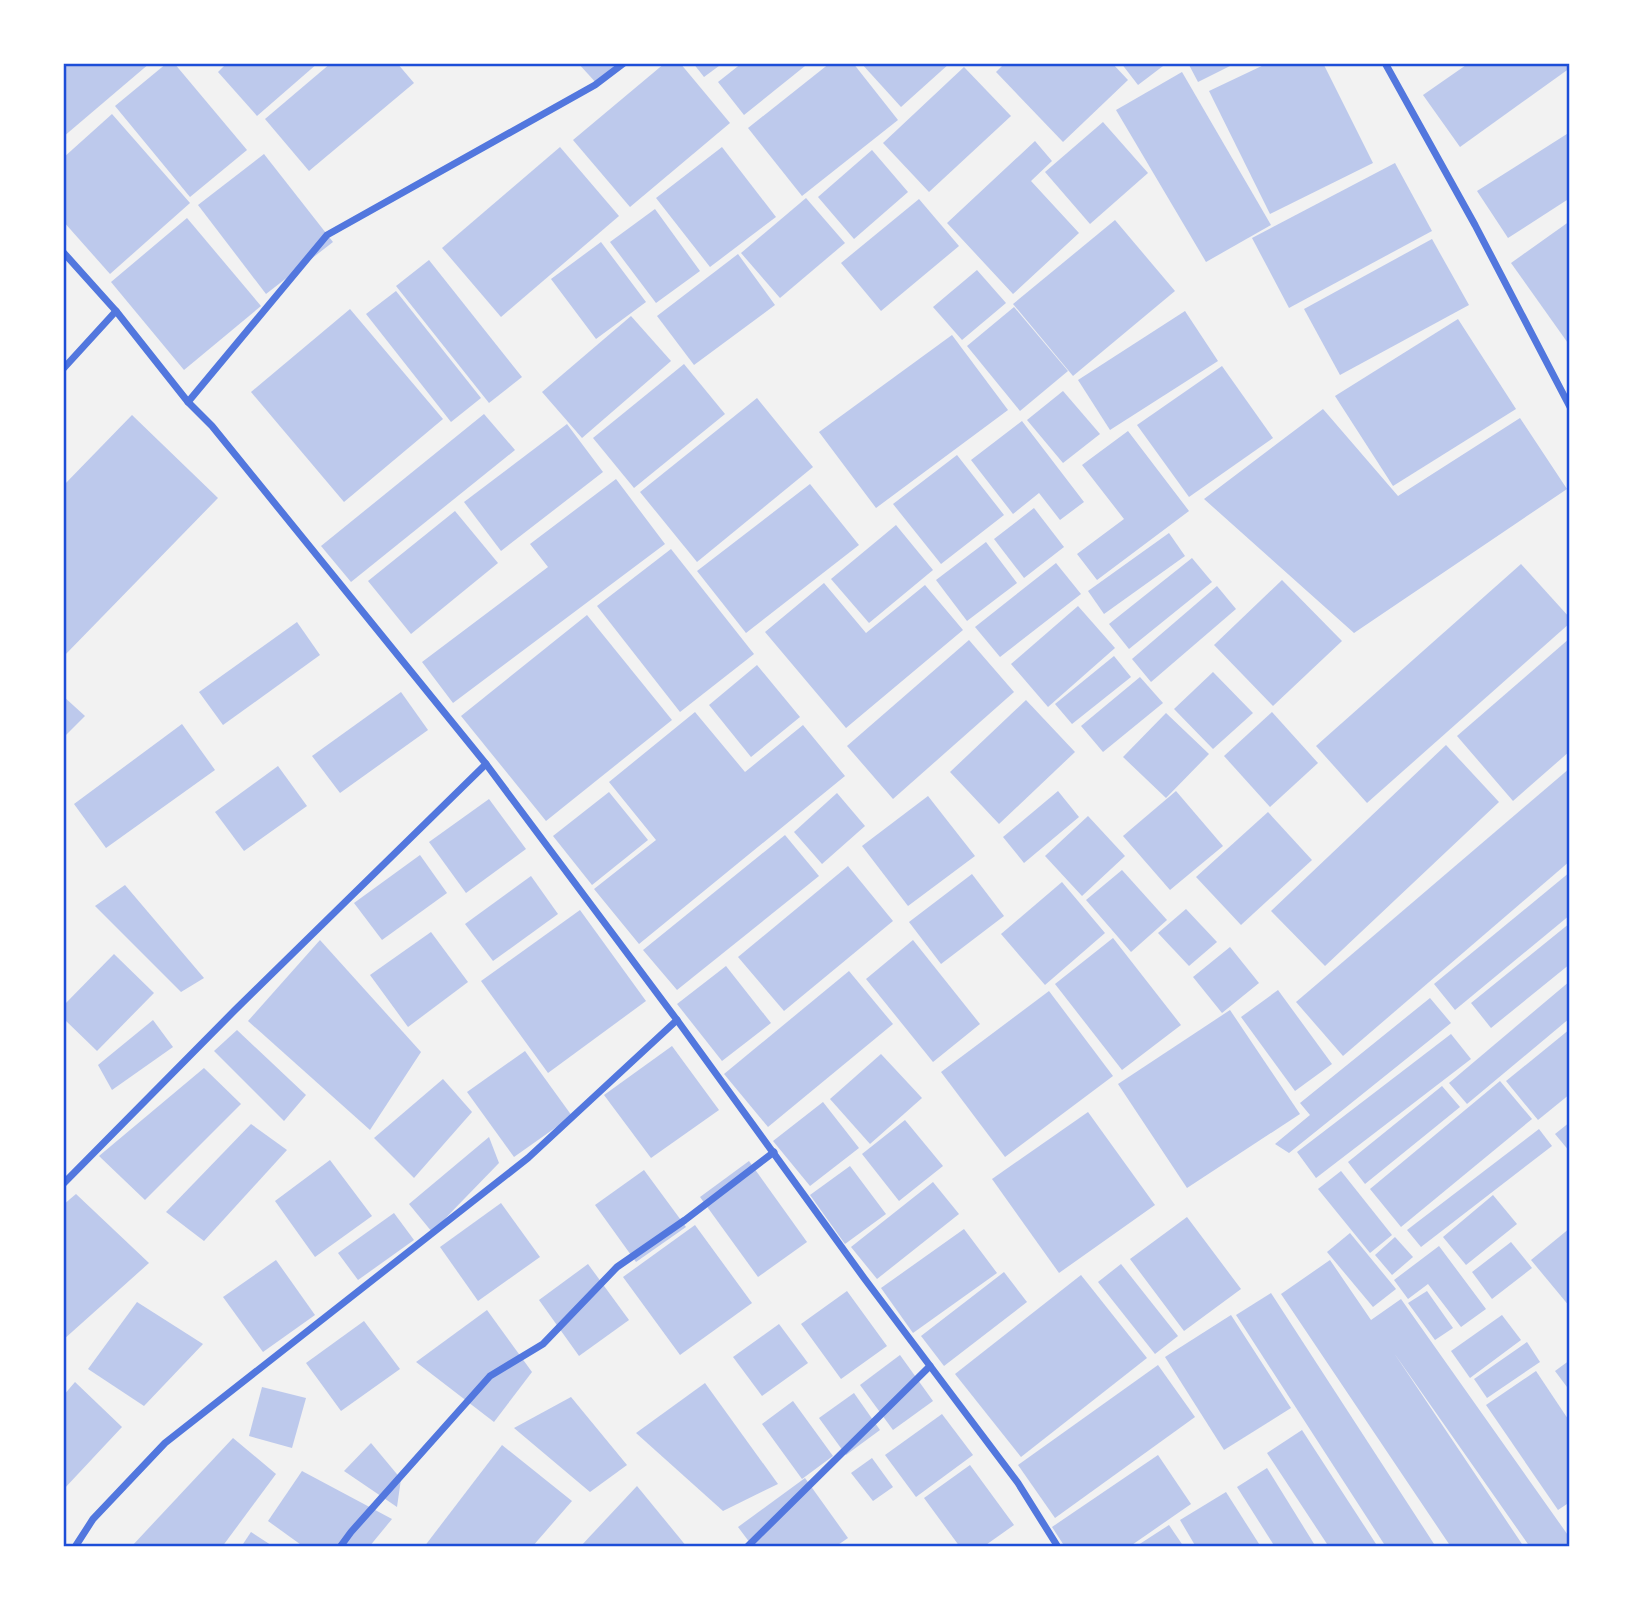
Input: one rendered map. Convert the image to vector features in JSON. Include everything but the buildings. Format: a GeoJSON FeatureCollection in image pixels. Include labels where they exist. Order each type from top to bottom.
{"type":"FeatureCollection","features":[{"type":"Feature","properties":{"kind":"street"},"geometry":{"type":"LineString","coordinates":[[188,402],[327,235],[595,85],[624,63]]}},
{"type":"Feature","properties":{"kind":"street"},"geometry":{"type":"LineString","coordinates":[[1385,63],[1475,225],[1570,407]]}},
{"type":"Feature","properties":{"kind":"street"},"geometry":{"type":"LineString","coordinates":[[63,252],[116,311],[188,402],[212,426],[486,764],[1018,1483],[1058,1547]]}},
{"type":"Feature","properties":{"kind":"street"},"geometry":{"type":"LineString","coordinates":[[63,369],[116,311]]}},
{"type":"Feature","properties":{"kind":"street"},"geometry":{"type":"LineString","coordinates":[[63,1184],[235,1010],[486,764]]}},
{"type":"Feature","properties":{"kind":"street"},"geometry":{"type":"LineString","coordinates":[[75,1547],[93,1519],[165,1443],[528,1158],[677,1020]]}},
{"type":"Feature","properties":{"kind":"street"},"geometry":{"type":"LineString","coordinates":[[340,1547],[490,1376],[543,1344],[617,1267],[685,1220],[774,1152]]}},
{"type":"Feature","properties":{"kind":"street"},"geometry":{"type":"LineString","coordinates":[[747,1547],[930,1366]]}}]}
